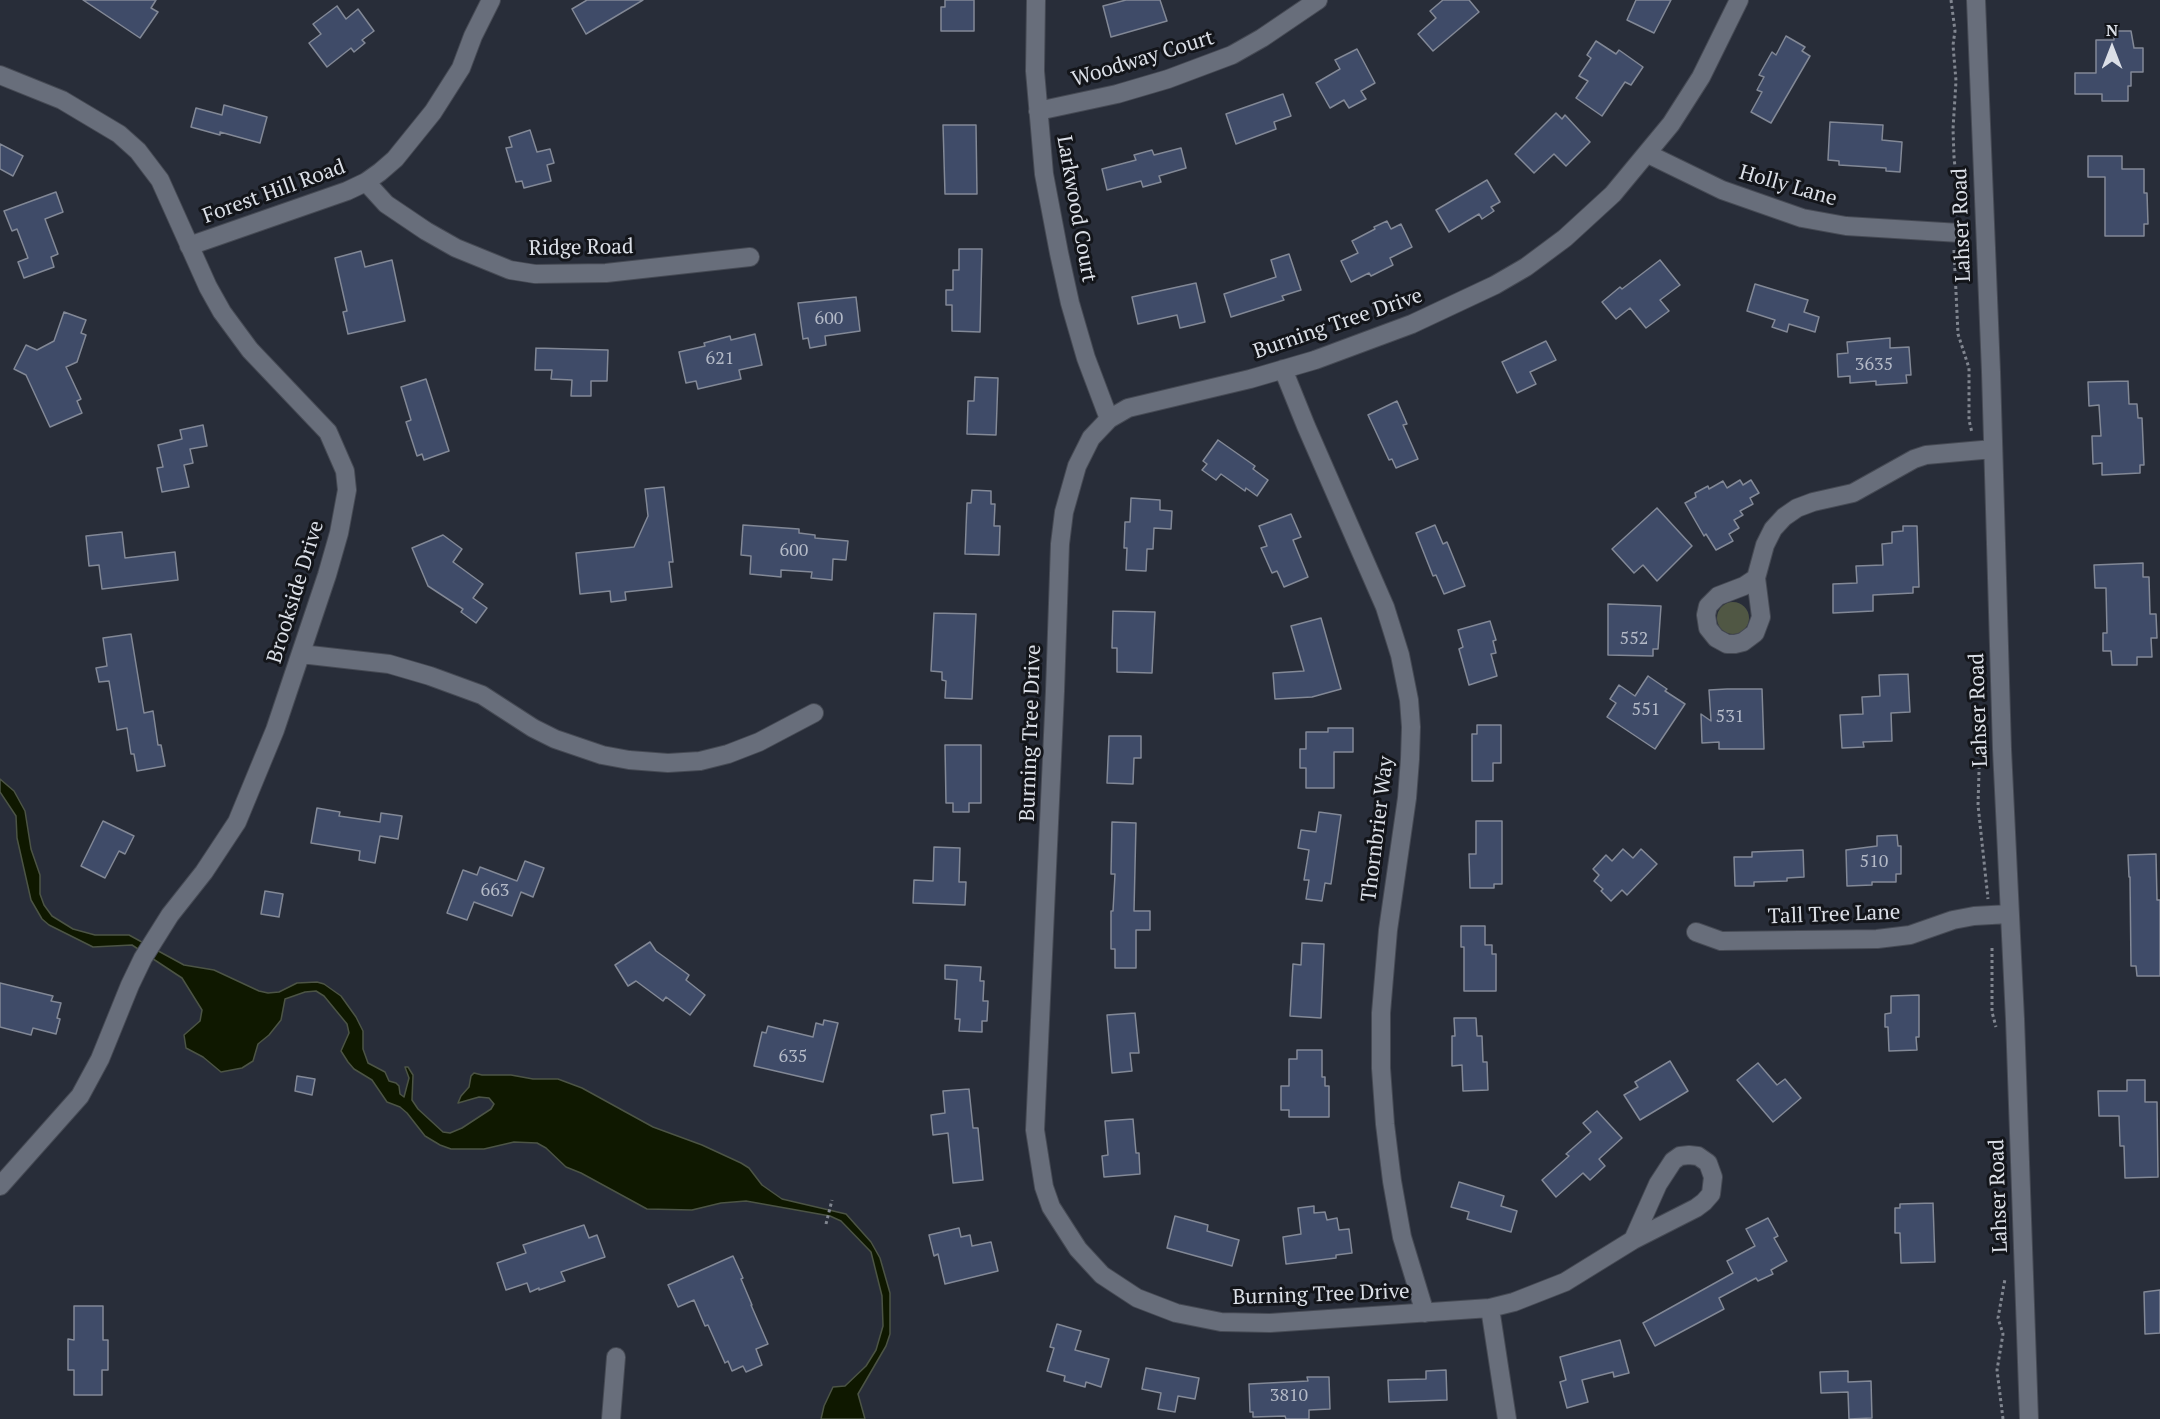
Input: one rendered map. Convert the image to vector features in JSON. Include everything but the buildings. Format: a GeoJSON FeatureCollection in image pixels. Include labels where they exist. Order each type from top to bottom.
{"type":"FeatureCollection","features":[{"type":"Feature","properties":{"kind":"street","name":"Forest Hill Road"},"geometry":{"type":"LineString","coordinates":[[189,246],[347,191],[366,182],[394,159],[433,112],[461,68],[473,36],[491,0]]}},
{"type":"Feature","properties":{"kind":"street","name":"Larkwood Court"},"geometry":{"type":"LineString","coordinates":[[1036,0],[1035,52],[1044,174],[1059,254],[1086,358],[1109,419]]}},
{"type":"Feature","properties":{"kind":"street","name":"Woodway Court"},"geometry":{"type":"LineString","coordinates":[[1038,111],[1116,94],[1168,79],[1232,55],[1262,38],[1317,0]]}},
{"type":"Feature","properties":{"kind":"street","name":"Burning Tree Drive"},"geometry":{"type":"LineString","coordinates":[[1633,1240],[1658,1184],[1673,1161],[1680,1156],[1689,1155],[1704,1159],[1712,1169],[1713,1177],[1711,1194],[1704,1202],[1674,1221],[1633,1240],[1565,1282],[1514,1302],[1490,1308],[1270,1323],[1221,1322],[1176,1313],[1137,1298],[1102,1275],[1068,1237],[1051,1207],[1044,1187],[1036,1148],[1035,1110],[1060,544],[1064,512],[1077,466],[1091,438],[1109,419],[1128,408],[1283,369],[1352,347],[1412,324],[1495,285],[1526,267],[1565,238],[1613,194],[1648,154],[1693,90],[1739,0]]}},
{"type":"Feature","properties":{"kind":"street","name":"Lahser Road"},"geometry":{"type":"LineString","coordinates":[[1976,0],[2029,1419]]}},
{"type":"Feature","properties":{"kind":"street","name":"Brookside Drive"},"geometry":{"type":"LineString","coordinates":[[0,75],[62,100],[119,134],[138,151],[160,180],[189,246],[222,312],[250,350],[328,432],[345,471],[347,490],[339,533],[276,730],[237,822],[215,856],[170,915],[143,958],[86,1087],[67,1112],[19,1162],[0,1186]]}},
{"type":"Feature","properties":{"kind":"street","name":"Holly Lane"},"geometry":{"type":"LineString","coordinates":[[1648,154],[1722,190],[1802,218],[1846,226],[1956,232]]}},
{"type":"Feature","properties":{"kind":"street","name":"Ridge Road"},"geometry":{"type":"LineString","coordinates":[[366,182],[386,204],[426,231],[456,248],[510,270],[535,274],[606,273],[750,257]]}},
{"type":"Feature","properties":{"kind":"street","name":"Thornbrier Way"},"geometry":{"type":"LineString","coordinates":[[1283,369],[1305,426],[1385,607],[1400,655],[1408,700],[1411,727],[1410,759],[1407,798],[1388,930],[1381,1068],[1384,1124],[1402,1237],[1425,1313]]}},
{"type":"Feature","properties":{"kind":"street"},"geometry":{"type":"LineString","coordinates":[[1756,578],[1765,545],[1773,529],[1797,508],[1853,493],[1914,459],[1926,455],[1994,449]]}},
{"type":"Feature","properties":{"kind":"street"},"geometry":{"type":"LineString","coordinates":[[301,654],[389,664],[430,676],[482,695],[533,728],[555,739],[602,755],[629,760],[668,763],[728,754],[759,742],[814,713]]}},
{"type":"Feature","properties":{"kind":"street","name":"Tall Tree Lane"},"geometry":{"type":"LineString","coordinates":[[1696,932],[1721,941],[1877,939],[1910,935],[1953,920],[1974,916],[2009,914]]}},
{"type":"Feature","properties":{"kind":"street"},"geometry":{"type":"LineString","coordinates":[[1490,1308],[1507,1419]]}},
{"type":"Feature","properties":{"kind":"street"},"geometry":{"type":"LineString","coordinates":[[611,1419],[616,1357]]}},
{"type":"Feature","properties":{"kind":"path"},"geometry":{"type":"LineString","coordinates":[[1951,0],[1955,31],[1953,45],[1956,81],[1953,129],[1957,187],[1958,334],[1969,368],[1970,420],[1973,436]]}},
{"type":"Feature","properties":{"kind":"path"},"geometry":{"type":"LineString","coordinates":[[1992,944],[1992,1012],[1998,1034]]}},
{"type":"Feature","properties":{"kind":"path"},"geometry":{"type":"LineString","coordinates":[[826,1224],[832,1200]]}},
{"type":"Feature","properties":{"kind":"path"},"geometry":{"type":"LineString","coordinates":[[2003,1419],[1997,1370],[2003,1334],[1998,1318],[2005,1278]]}},
{"type":"Feature","properties":{"kind":"shaded area"},"geometry":{"type":"Polygon","coordinates":[[[1733,602],[1744,607],[1749,618],[1744,629],[1733,634],[1722,629],[1717,618],[1722,607],[1733,602]]]}},
{"type":"Feature","properties":{"kind":"shaded area"},"geometry":{"type":"Polygon","coordinates":[[[0,779],[14,791],[25,811],[31,849],[40,875],[40,894],[52,916],[73,929],[95,935],[129,935],[184,965],[214,970],[259,991],[279,992],[297,983],[324,984],[341,996],[356,1017],[363,1031],[363,1049],[368,1063],[385,1072],[389,1081],[399,1086],[400,1094],[404,1097],[409,1078],[405,1067],[408,1067],[413,1075],[412,1100],[418,1109],[443,1132],[450,1133],[462,1128],[491,1109],[494,1104],[489,1098],[479,1097],[458,1103],[469,1087],[471,1076],[474,1073],[558,1079],[582,1088],[653,1127],[702,1145],[741,1163],[749,1168],[762,1185],[782,1199],[846,1214],[871,1242],[880,1258],[890,1293],[890,1334],[886,1346],[858,1394],[865,1419],[821,1419],[833,1387],[845,1386],[866,1366],[876,1350],[883,1326],[882,1296],[871,1252],[841,1221],[830,1216],[746,1201],[721,1203],[692,1210],[647,1209],[566,1167],[546,1148],[537,1143],[514,1142],[484,1149],[451,1149],[440,1145],[425,1136],[400,1107],[387,1102],[372,1080],[354,1069],[348,1062],[341,1051],[349,1033],[347,1024],[324,996],[316,991],[285,999],[281,1020],[258,1044],[253,1061],[242,1068],[221,1072],[203,1057],[186,1048],[184,1035],[200,1021],[202,1010],[182,978],[132,945],[93,947],[49,925],[42,919],[31,900],[17,838],[16,816],[0,792],[0,779]]]}}]}
